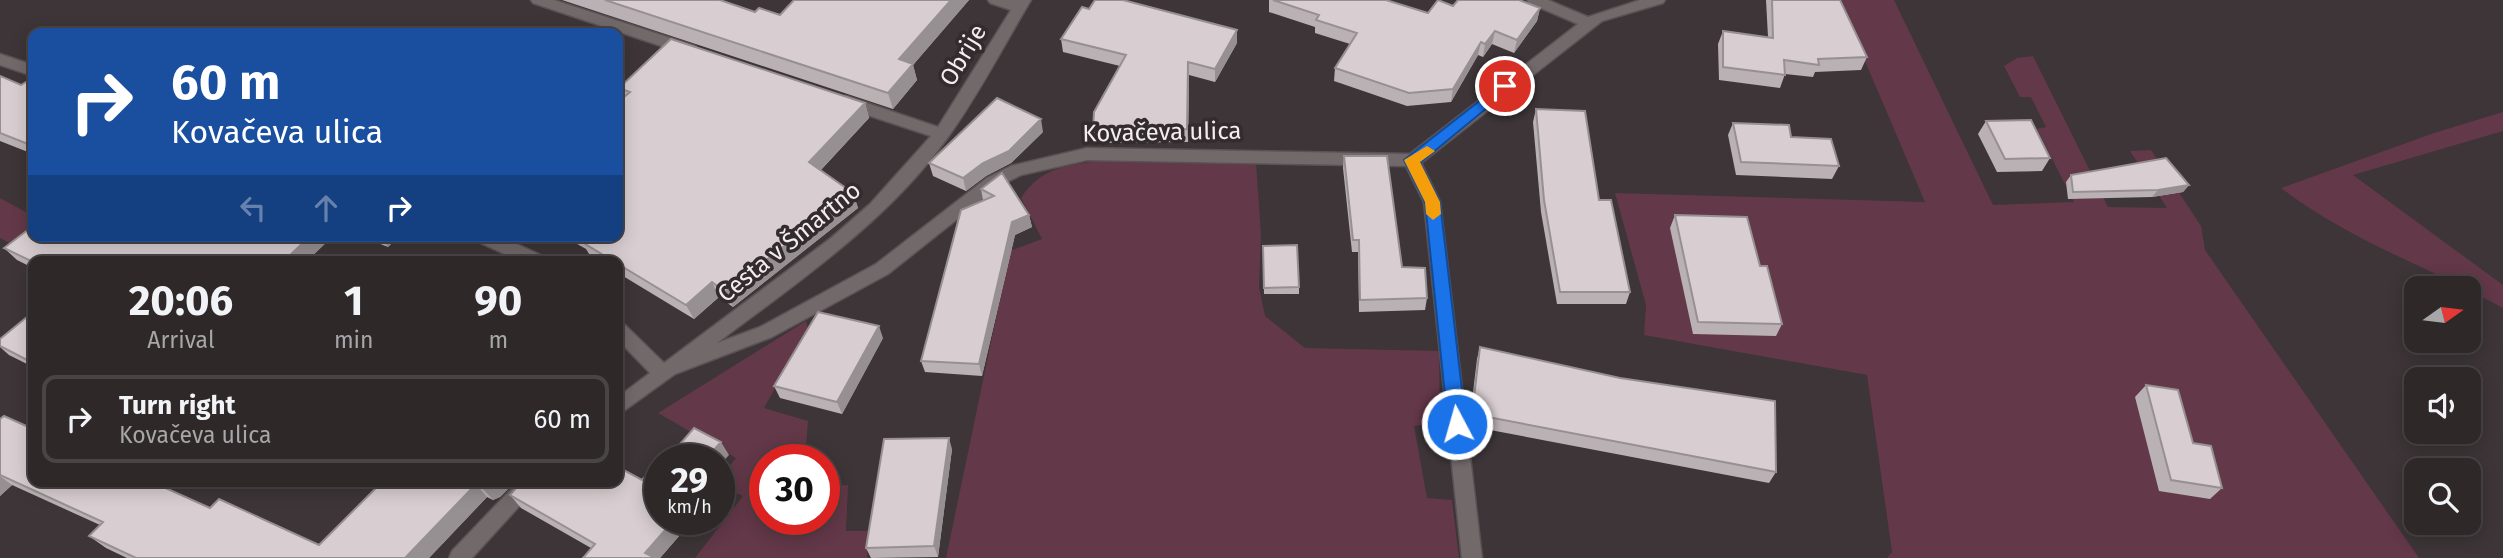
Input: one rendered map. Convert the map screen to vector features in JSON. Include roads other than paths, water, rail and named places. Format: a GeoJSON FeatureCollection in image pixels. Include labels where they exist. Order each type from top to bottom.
{"type":"FeatureCollection","features":[{"type":"Feature","properties":{"kind":"street"},"geometry":{"type":"LineString","coordinates":[[538,0],[623,28]]}},
{"type":"Feature","properties":{"kind":"street"},"geometry":{"type":"LineString","coordinates":[[995,0],[1021,3]]}},
{"type":"Feature","properties":{"kind":"street"},"geometry":{"type":"LineString","coordinates":[[1534,0],[1589,23]]}},
{"type":"Feature","properties":{"kind":"street"},"geometry":{"type":"LineString","coordinates":[[1472,558],[1432,202],[1411,160],[1421,156],[1505,86],[1589,23],[1597,18],[1658,0]]}},
{"type":"Feature","properties":{"kind":"street","name":"Obrije"},"geometry":{"type":"LineString","coordinates":[[942,134],[1021,3]]}},
{"type":"Feature","properties":{"kind":"street"},"geometry":{"type":"LineString","coordinates":[[623,28],[704,55]]}},
{"type":"Feature","properties":{"kind":"street"},"geometry":{"type":"LineString","coordinates":[[0,59],[28,69]]}},
{"type":"Feature","properties":{"kind":"street"},"geometry":{"type":"LineString","coordinates":[[830,96],[942,134]]}},
{"type":"Feature","properties":{"kind":"street","name":"Cesta v Šmartno"},"geometry":{"type":"LineString","coordinates":[[623,403],[837,243],[876,208],[942,134]]}},
{"type":"Feature","properties":{"kind":"street","name":"Kovačeva ulica"},"geometry":{"type":"LineString","coordinates":[[661,373],[766,332],[882,269],[993,182],[1017,170],[1098,153],[1411,160]]}},
{"type":"Feature","properties":{"kind":"street"},"geometry":{"type":"LineString","coordinates":[[495,242],[526,256]]}},
{"type":"Feature","properties":{"kind":"street"},"geometry":{"type":"LineString","coordinates":[[623,334],[661,373]]}},
{"type":"Feature","properties":{"kind":"street"},"geometry":{"type":"LineString","coordinates":[[459,558],[526,487]]}}]}
